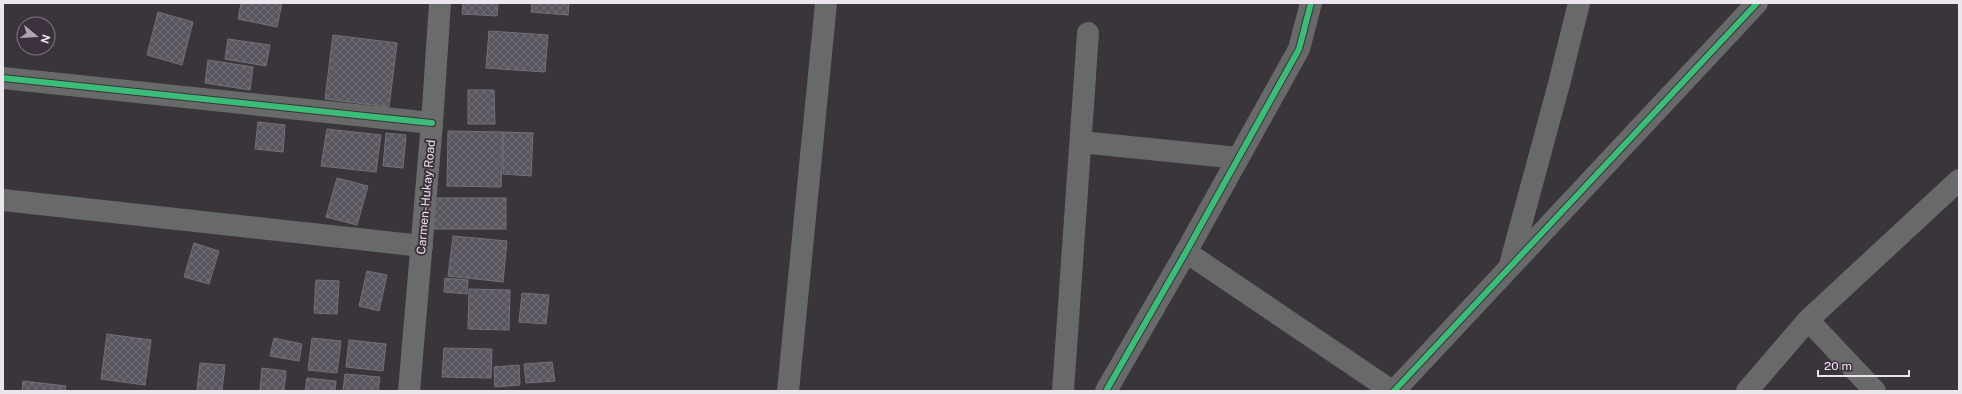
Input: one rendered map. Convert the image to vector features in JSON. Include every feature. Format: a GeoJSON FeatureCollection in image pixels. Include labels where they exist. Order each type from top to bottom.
{"type":"FeatureCollection","features":[{"type":"Feature","properties":{"kind":"street","name":"Carmen-Hukay Road"},"geometry":{"type":"LineString","coordinates":[[409,391],[432,123],[440,3]]}},
{"type":"Feature","properties":{"kind":"street"},"geometry":{"type":"LineString","coordinates":[[788,391],[826,3]]}},
{"type":"Feature","properties":{"kind":"street"},"geometry":{"type":"LineString","coordinates":[[1106,391],[1186,252],[1299,49],[1311,3]]}},
{"type":"Feature","properties":{"kind":"street"},"geometry":{"type":"LineString","coordinates":[[1510,267],[1560,84],[1579,3]]}},
{"type":"Feature","properties":{"kind":"street"},"geometry":{"type":"LineString","coordinates":[[1186,252],[1393,391],[1757,3]]}},
{"type":"Feature","properties":{"kind":"street"},"geometry":{"type":"LineString","coordinates":[[1063,391],[1088,33]]}},
{"type":"Feature","properties":{"kind":"street"},"geometry":{"type":"LineString","coordinates":[[3,78],[432,123]]}},
{"type":"Feature","properties":{"kind":"street"},"geometry":{"type":"LineString","coordinates":[[1080,142],[1238,158]]}},
{"type":"Feature","properties":{"kind":"street"},"geometry":{"type":"LineString","coordinates":[[1747,391],[1808,320],[1959,180]]}},
{"type":"Feature","properties":{"kind":"street"},"geometry":{"type":"LineString","coordinates":[[3,200],[422,246]]}},
{"type":"Feature","properties":{"kind":"street"},"geometry":{"type":"LineString","coordinates":[[1808,320],[1875,391]]}},
{"type":"Feature","properties":{"kind":"building"},"geometry":{"type":"Polygon","coordinates":[[[241,3],[282,3],[277,27],[238,19],[241,3]]]}},
{"type":"Feature","properties":{"kind":"building"},"geometry":{"type":"Polygon","coordinates":[[[463,3],[498,3],[497,16],[462,14],[463,3]]]}},
{"type":"Feature","properties":{"kind":"building"},"geometry":{"type":"Polygon","coordinates":[[[532,3],[569,3],[568,15],[531,12],[532,3]]]}},
{"type":"Feature","properties":{"kind":"building"},"geometry":{"type":"Polygon","coordinates":[[[158,12],[193,22],[182,65],[147,55],[158,12]]]}},
{"type":"Feature","properties":{"kind":"building"},"geometry":{"type":"Polygon","coordinates":[[[489,31],[548,35],[545,72],[486,68],[489,31]]]}},
{"type":"Feature","properties":{"kind":"building"},"geometry":{"type":"Polygon","coordinates":[[[333,35],[397,43],[389,107],[325,99],[333,35]]]}},
{"type":"Feature","properties":{"kind":"building"},"geometry":{"type":"Polygon","coordinates":[[[228,39],[270,45],[266,66],[225,59],[228,39]]]}},
{"type":"Feature","properties":{"kind":"building"},"geometry":{"type":"Polygon","coordinates":[[[208,60],[253,67],[250,90],[205,83],[208,60]]]}},
{"type":"Feature","properties":{"kind":"building"},"geometry":{"type":"Polygon","coordinates":[[[468,90],[494,90],[495,124],[468,124],[468,90]]]}},
{"type":"Feature","properties":{"kind":"building"},"geometry":{"type":"Polygon","coordinates":[[[258,122],[285,125],[283,152],[255,149],[258,122]]]}},
{"type":"Feature","properties":{"kind":"building"},"geometry":{"type":"Polygon","coordinates":[[[327,129],[381,135],[376,172],[321,166],[327,129]]]}},
{"type":"Feature","properties":{"kind":"building"},"geometry":{"type":"Polygon","coordinates":[[[448,131],[503,132],[501,187],[447,186],[448,131]]]}},
{"type":"Feature","properties":{"kind":"building"},"geometry":{"type":"Polygon","coordinates":[[[503,132],[533,133],[531,176],[503,174],[503,132]]]}},
{"type":"Feature","properties":{"kind":"building"},"geometry":{"type":"Polygon","coordinates":[[[386,133],[406,135],[403,168],[383,166],[386,133]]]}},
{"type":"Feature","properties":{"kind":"building"},"geometry":{"type":"Polygon","coordinates":[[[337,178],[368,186],[357,225],[326,217],[337,178]]]}},
{"type":"Feature","properties":{"kind":"building"},"geometry":{"type":"Polygon","coordinates":[[[432,198],[506,198],[506,229],[432,229],[432,198]]]}},
{"type":"Feature","properties":{"kind":"building"},"geometry":{"type":"Polygon","coordinates":[[[453,236],[507,241],[503,282],[448,276],[453,236]]]}},
{"type":"Feature","properties":{"kind":"building"},"geometry":{"type":"Polygon","coordinates":[[[194,243],[219,251],[209,284],[184,277],[194,243]]]}},
{"type":"Feature","properties":{"kind":"building"},"geometry":{"type":"Polygon","coordinates":[[[367,271],[387,275],[379,311],[359,306],[367,271]]]}},
{"type":"Feature","properties":{"kind":"building"},"geometry":{"type":"Polygon","coordinates":[[[445,278],[468,280],[467,294],[444,292],[445,278]]]}},
{"type":"Feature","properties":{"kind":"building"},"geometry":{"type":"Polygon","coordinates":[[[316,280],[339,281],[337,314],[314,313],[316,280]]]}},
{"type":"Feature","properties":{"kind":"building"},"geometry":{"type":"Polygon","coordinates":[[[469,289],[510,290],[509,330],[468,329],[469,289]]]}},
{"type":"Feature","properties":{"kind":"building"},"geometry":{"type":"Polygon","coordinates":[[[522,293],[549,295],[546,324],[519,322],[522,293]]]}},
{"type":"Feature","properties":{"kind":"building"},"geometry":{"type":"Polygon","coordinates":[[[107,334],[151,340],[145,385],[101,379],[107,334]]]}},
{"type":"Feature","properties":{"kind":"building"},"geometry":{"type":"Polygon","coordinates":[[[274,338],[302,344],[299,361],[270,356],[274,338]]]}},
{"type":"Feature","properties":{"kind":"building"},"geometry":{"type":"Polygon","coordinates":[[[312,338],[341,341],[337,373],[308,370],[312,338]]]}},
{"type":"Feature","properties":{"kind":"building"},"geometry":{"type":"Polygon","coordinates":[[[349,340],[386,344],[383,371],[346,367],[349,340]]]}},
{"type":"Feature","properties":{"kind":"building"},"geometry":{"type":"Polygon","coordinates":[[[444,348],[492,349],[491,378],[442,377],[444,348]]]}},
{"type":"Feature","properties":{"kind":"building"},"geometry":{"type":"Polygon","coordinates":[[[552,362],[555,381],[526,383],[524,364],[552,362]]]}},
{"type":"Feature","properties":{"kind":"building"},"geometry":{"type":"Polygon","coordinates":[[[200,363],[225,365],[222,391],[197,391],[200,363]]]}},
{"type":"Feature","properties":{"kind":"building"},"geometry":{"type":"Polygon","coordinates":[[[519,365],[520,385],[495,387],[494,367],[519,365]]]}},
{"type":"Feature","properties":{"kind":"building"},"geometry":{"type":"Polygon","coordinates":[[[262,368],[286,371],[284,391],[260,391],[262,368]]]}},
{"type":"Feature","properties":{"kind":"building"},"geometry":{"type":"Polygon","coordinates":[[[345,374],[380,377],[378,391],[343,391],[345,374]]]}},
{"type":"Feature","properties":{"kind":"building"},"geometry":{"type":"Polygon","coordinates":[[[307,378],[336,381],[335,391],[305,391],[307,378]]]}},
{"type":"Feature","properties":{"kind":"building"},"geometry":{"type":"Polygon","coordinates":[[[23,381],[66,386],[65,391],[22,391],[23,381]]]}},
{"type":"Feature","properties":{"kind":"cycle path"},"geometry":{"type":"LineString","coordinates":[[1106,391],[1186,252],[1299,49],[1311,3]]}},
{"type":"Feature","properties":{"kind":"cycle path"},"geometry":{"type":"LineString","coordinates":[[1394,391],[1757,3]]}},
{"type":"Feature","properties":{"kind":"cycle path"},"geometry":{"type":"LineString","coordinates":[[3,78],[432,123]]}}]}
